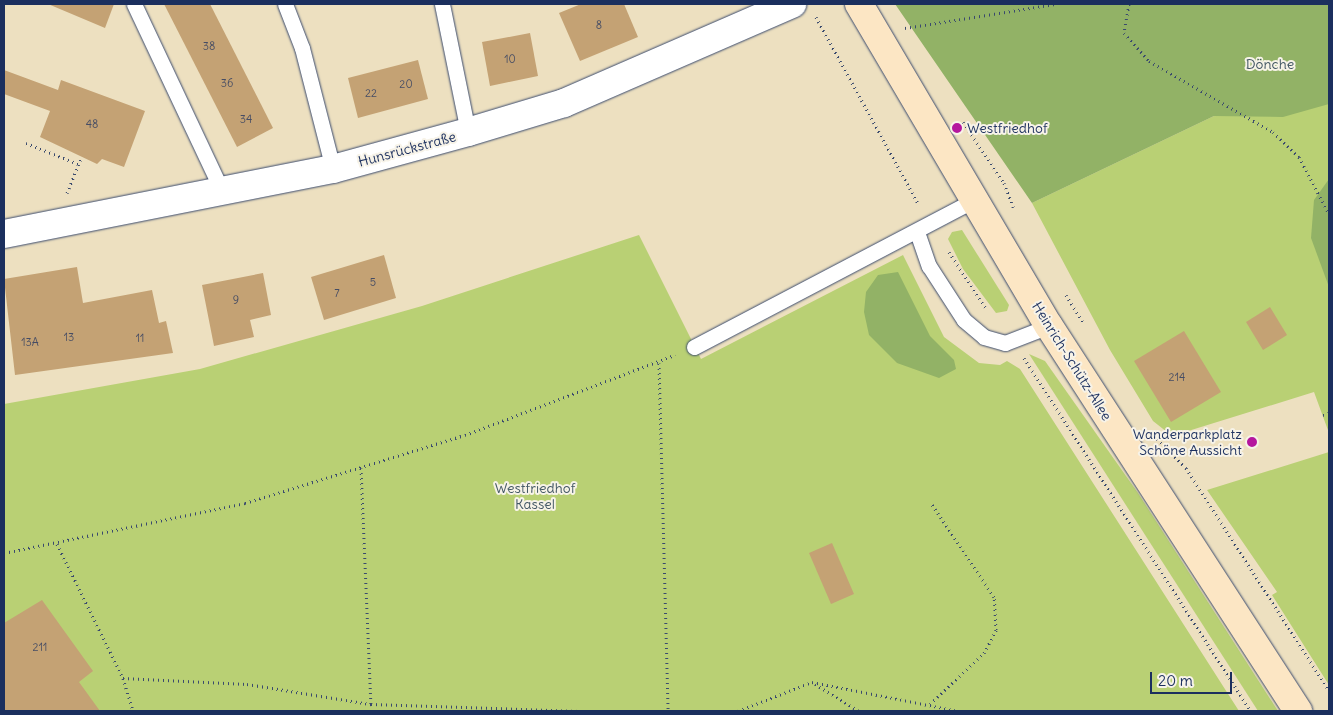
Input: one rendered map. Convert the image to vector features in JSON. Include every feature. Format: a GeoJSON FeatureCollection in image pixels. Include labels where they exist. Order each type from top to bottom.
{"type":"FeatureCollection","features":[{"type":"Feature","properties":{"kind":"main road","name":"Heinrich-Schütz-Allee"},"geometry":{"type":"LineString","coordinates":[[859,4],[972,201],[1049,326],[1298,711]]}},
{"type":"Feature","properties":{"kind":"street","name":"Hunsrückstraße"},"geometry":{"type":"LineString","coordinates":[[4,234],[223,193],[332,170],[468,132],[564,103],[792,4]]}},
{"type":"Feature","properties":{"kind":"lane"},"geometry":{"type":"LineString","coordinates":[[134,4],[223,193]]}},
{"type":"Feature","properties":{"kind":"lane"},"geometry":{"type":"LineString","coordinates":[[284,4],[302,48],[332,170]]}},
{"type":"Feature","properties":{"kind":"lane"},"geometry":{"type":"LineString","coordinates":[[442,4],[468,132]]}},
{"type":"Feature","properties":{"kind":"lane"},"geometry":{"type":"LineString","coordinates":[[694,347],[917,232],[972,201]]}},
{"type":"Feature","properties":{"kind":"lane"},"geometry":{"type":"LineString","coordinates":[[917,232],[929,266],[964,320],[984,338],[1005,343],[1049,326]]}},
{"type":"Feature","properties":{"kind":"path"},"geometry":{"type":"LineString","coordinates":[[905,28],[1055,4]]}},
{"type":"Feature","properties":{"kind":"path"},"geometry":{"type":"LineString","coordinates":[[1129,4],[1124,33],[1149,61],[1274,132],[1300,157],[1329,214]]}},
{"type":"Feature","properties":{"kind":"path"},"geometry":{"type":"LineString","coordinates":[[901,22],[910,36]]}},
{"type":"Feature","properties":{"kind":"path"},"geometry":{"type":"LineString","coordinates":[[962,120],[1004,183],[1016,214]]}},
{"type":"Feature","properties":{"kind":"path"},"geometry":{"type":"LineString","coordinates":[[26,143],[78,164]]}},
{"type":"Feature","properties":{"kind":"path"},"geometry":{"type":"LineString","coordinates":[[72,221],[67,193],[80,158]]}},
{"type":"Feature","properties":{"kind":"path"},"geometry":{"type":"LineString","coordinates":[[1062,288],[1087,330]]}},
{"type":"Feature","properties":{"kind":"path"},"geometry":{"type":"LineString","coordinates":[[4,553],[57,544],[245,503],[465,435],[659,363],[694,347]]}},
{"type":"Feature","properties":{"kind":"path"},"geometry":{"type":"LineString","coordinates":[[659,363],[668,711]]}},
{"type":"Feature","properties":{"kind":"path"},"geometry":{"type":"LineString","coordinates":[[1323,415],[1329,413]]}},
{"type":"Feature","properties":{"kind":"path"},"geometry":{"type":"LineString","coordinates":[[1153,436],[1172,449],[1186,468],[1329,691]]}},
{"type":"Feature","properties":{"kind":"path"},"geometry":{"type":"LineString","coordinates":[[362,468],[371,704]]}},
{"type":"Feature","properties":{"kind":"path"},"geometry":{"type":"LineString","coordinates":[[930,704],[984,652],[996,630],[994,597],[931,502]]}},
{"type":"Feature","properties":{"kind":"path"},"geometry":{"type":"LineString","coordinates":[[57,544],[123,678],[133,711]]}},
{"type":"Feature","properties":{"kind":"path"},"geometry":{"type":"LineString","coordinates":[[123,678],[247,684],[371,704],[579,711]]}},
{"type":"Feature","properties":{"kind":"path"},"geometry":{"type":"LineString","coordinates":[[812,682],[859,711]]}},
{"type":"Feature","properties":{"kind":"path"},"geometry":{"type":"LineString","coordinates":[[738,711],[812,682],[959,711]]}},
{"type":"Feature","properties":{"kind":"green space","name":"Dönche"},"geometry":{"type":"Polygon","coordinates":[[[895,4],[1329,4],[1329,104],[1283,117],[1214,116],[1032,203],[895,4]]]}},
{"type":"Feature","properties":{"kind":"green space","name":"Dönche"},"geometry":{"type":"Polygon","coordinates":[[[1329,4],[1329,433],[1314,392],[1172,436],[1153,421],[1110,350],[1032,203],[1214,116],[1329,4]]]}},
{"type":"Feature","properties":{"kind":"green space"},"geometry":{"type":"Polygon","coordinates":[[[1329,179],[1329,287],[1311,238],[1314,200],[1329,179]]]}},
{"type":"Feature","properties":{"kind":"green space"},"geometry":{"type":"Polygon","coordinates":[[[962,230],[1009,305],[1007,311],[996,313],[963,269],[948,239],[952,232],[962,230]]]}},
{"type":"Feature","properties":{"kind":"green space","name":"Westfriedhof Kassel"},"geometry":{"type":"Polygon","coordinates":[[[639,235],[701,359],[903,255],[944,337],[979,363],[1000,365],[1007,361],[1020,369],[1239,711],[4,711],[4,404],[200,369],[422,306],[639,235]]]}},
{"type":"Feature","properties":{"kind":"green space"},"geometry":{"type":"Polygon","coordinates":[[[898,272],[930,336],[954,360],[956,369],[939,378],[897,363],[869,335],[864,312],[866,292],[878,275],[898,272]]]}},
{"type":"Feature","properties":{"kind":"green space"},"geometry":{"type":"Polygon","coordinates":[[[1029,354],[1045,361],[1138,493],[1278,711],[1258,711],[1029,354]]]}},
{"type":"Feature","properties":{"kind":"green space"},"geometry":{"type":"Polygon","coordinates":[[[1329,452],[1329,685],[1272,595],[1277,592],[1207,490],[1329,452]]]}},
{"type":"Feature","properties":{"kind":"building"},"geometry":{"type":"Polygon","coordinates":[[[48,4],[114,4],[105,28],[48,4]]]}},
{"type":"Feature","properties":{"kind":"building"},"geometry":{"type":"Polygon","coordinates":[[[164,4],[210,4],[273,128],[237,147],[164,4]]]}},
{"type":"Feature","properties":{"kind":"building"},"geometry":{"type":"Polygon","coordinates":[[[581,4],[624,4],[638,37],[580,61],[559,13],[581,4]]]}},
{"type":"Feature","properties":{"kind":"building"},"geometry":{"type":"Polygon","coordinates":[[[530,33],[538,76],[490,86],[482,42],[530,33]]]}},
{"type":"Feature","properties":{"kind":"building"},"geometry":{"type":"Polygon","coordinates":[[[418,60],[428,99],[358,118],[348,78],[418,60]]]}},
{"type":"Feature","properties":{"kind":"building"},"geometry":{"type":"Polygon","coordinates":[[[4,70],[58,90],[61,80],[145,111],[124,167],[102,159],[97,164],[40,137],[50,111],[4,94],[4,70]]]}},
{"type":"Feature","properties":{"kind":"building"},"geometry":{"type":"Polygon","coordinates":[[[384,255],[396,298],[324,320],[311,277],[384,255]]]}},
{"type":"Feature","properties":{"kind":"building"},"geometry":{"type":"Polygon","coordinates":[[[77,267],[83,303],[152,290],[159,323],[166,321],[173,353],[15,375],[4,279],[77,267]]]}},
{"type":"Feature","properties":{"kind":"building"},"geometry":{"type":"Polygon","coordinates":[[[263,273],[271,315],[250,320],[254,337],[214,346],[202,285],[263,273]]]}},
{"type":"Feature","properties":{"kind":"building"},"geometry":{"type":"Polygon","coordinates":[[[1270,307],[1287,335],[1263,350],[1246,322],[1270,307]]]}},
{"type":"Feature","properties":{"kind":"building"},"geometry":{"type":"Polygon","coordinates":[[[1184,331],[1221,392],[1171,422],[1134,361],[1184,331]]]}},
{"type":"Feature","properties":{"kind":"building"},"geometry":{"type":"Polygon","coordinates":[[[832,543],[854,594],[831,604],[809,553],[832,543]]]}},
{"type":"Feature","properties":{"kind":"building"},"geometry":{"type":"Polygon","coordinates":[[[42,600],[93,671],[79,682],[100,711],[4,711],[4,623],[42,600]]]}},
{"type":"Feature","properties":{"kind":"place","name":"Westfriedhof"},"geometry":{"type":"Point","coordinates":[957,128]}},
{"type":"Feature","properties":{"kind":"place","name":"Wanderparkplatz Schöne Aussicht"},"geometry":{"type":"Point","coordinates":[1252,442]}}]}
